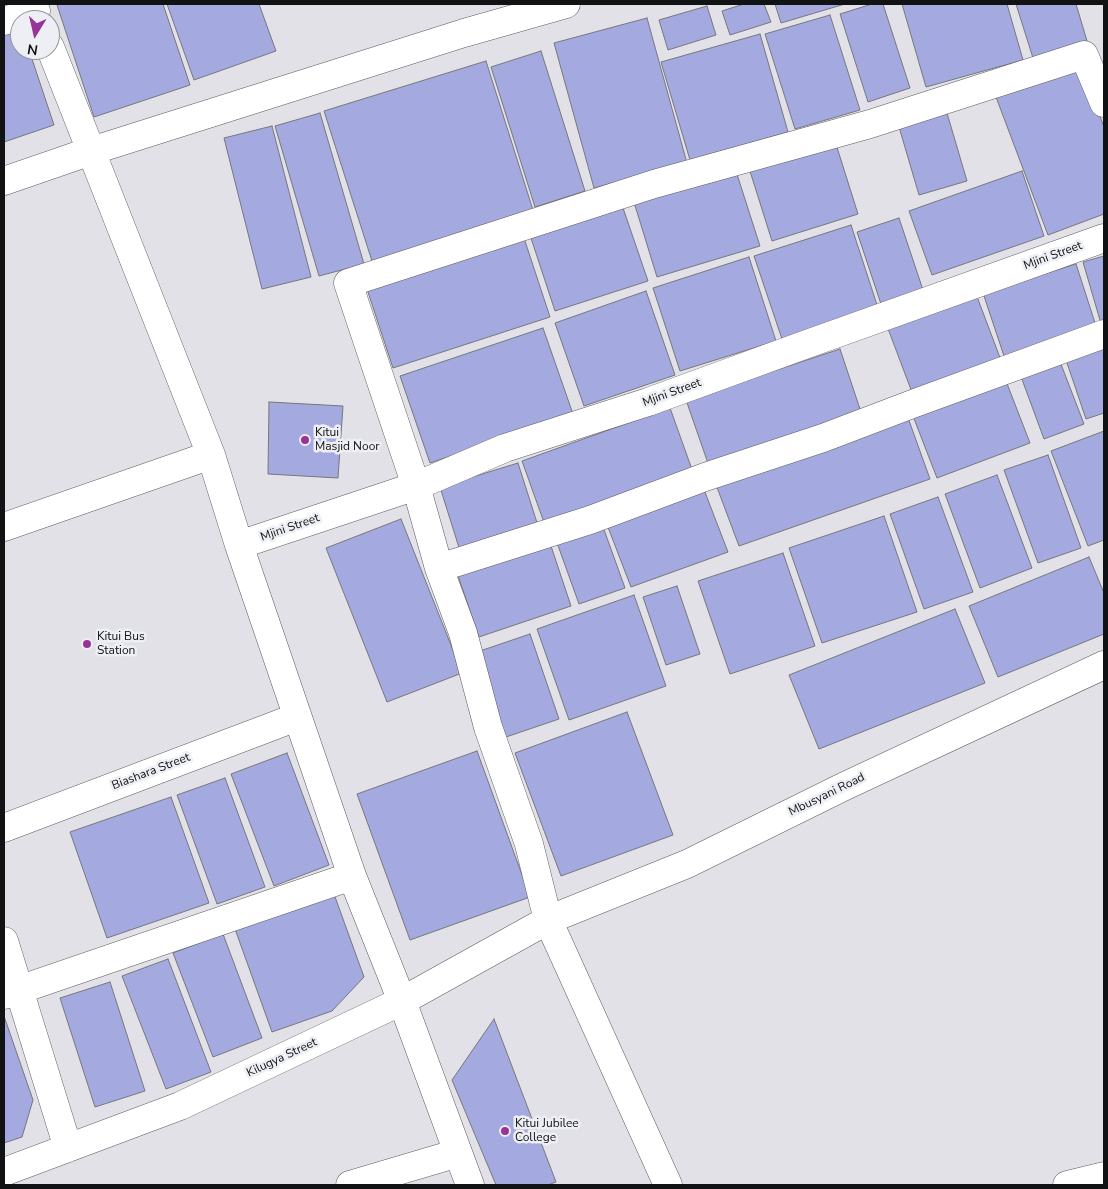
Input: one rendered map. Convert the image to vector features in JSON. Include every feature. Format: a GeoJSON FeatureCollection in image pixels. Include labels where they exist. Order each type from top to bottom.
{"type":"FeatureCollection","features":[{"type":"Feature","properties":{"kind":"street"},"geometry":{"type":"LineString","coordinates":[[4,181],[91,151],[464,33],[566,4]]}},
{"type":"Feature","properties":{"kind":"street"},"geometry":{"type":"LineString","coordinates":[[668,1185],[548,920],[529,844],[488,726],[463,633],[440,568],[416,486],[348,283],[654,184],[870,124],[1084,55],[1104,103]]}},
{"type":"Feature","properties":{"kind":"street"},"geometry":{"type":"LineString","coordinates":[[55,60],[211,456],[239,545],[352,876],[402,1001],[470,1185]]}},
{"type":"Feature","properties":{"kind":"street","name":"Mjini Street"},"geometry":{"type":"LineString","coordinates":[[239,545],[416,486],[505,448],[648,402],[1104,238]]}},
{"type":"Feature","properties":{"kind":"street"},"geometry":{"type":"LineString","coordinates":[[440,568],[590,520],[705,477],[823,438],[1104,334]]}},
{"type":"Feature","properties":{"kind":"street"},"geometry":{"type":"LineString","coordinates":[[4,527],[211,456]]}},
{"type":"Feature","properties":{"kind":"street","name":"Mbusyani Road"},"geometry":{"type":"LineString","coordinates":[[548,920],[686,864],[845,786],[1104,665]]}},
{"type":"Feature","properties":{"kind":"street","name":"Biashara Street"},"geometry":{"type":"LineString","coordinates":[[4,828],[298,717]]}},
{"type":"Feature","properties":{"kind":"street"},"geometry":{"type":"LineString","coordinates":[[11,992],[352,876]]}},
{"type":"Feature","properties":{"kind":"street","name":"Kilugya Street"},"geometry":{"type":"LineString","coordinates":[[4,1172],[180,1106],[402,1001],[548,920]]}},
{"type":"Feature","properties":{"kind":"street"},"geometry":{"type":"LineString","coordinates":[[4,942],[11,992],[68,1148]]}},
{"type":"Feature","properties":{"kind":"street"},"geometry":{"type":"LineString","coordinates":[[350,1185],[458,1153]]}},
{"type":"Feature","properties":{"kind":"street"},"geometry":{"type":"LineString","coordinates":[[1067,1185],[1104,1176]]}},
{"type":"Feature","properties":{"kind":"building"},"geometry":{"type":"Polygon","coordinates":[[[163,4],[190,85],[94,117],[57,5],[163,4]]]}},
{"type":"Feature","properties":{"kind":"building"},"geometry":{"type":"Polygon","coordinates":[[[167,4],[259,4],[276,51],[194,80],[167,4]]]}},
{"type":"Feature","properties":{"kind":"building"},"geometry":{"type":"Polygon","coordinates":[[[744,4],[764,4],[771,22],[730,35],[722,11],[744,4]]]}},
{"type":"Feature","properties":{"kind":"building"},"geometry":{"type":"Polygon","coordinates":[[[775,4],[845,4],[781,23],[775,4]]]}},
{"type":"Feature","properties":{"kind":"building"},"geometry":{"type":"Polygon","coordinates":[[[872,4],[883,4],[910,88],[868,102],[840,14],[872,4]]]}},
{"type":"Feature","properties":{"kind":"building"},"geometry":{"type":"Polygon","coordinates":[[[902,4],[1007,4],[1023,60],[926,87],[902,4]]]}},
{"type":"Feature","properties":{"kind":"building"},"geometry":{"type":"Polygon","coordinates":[[[1016,4],[1076,4],[1087,41],[1033,58],[1016,4]]]}},
{"type":"Feature","properties":{"kind":"building"},"geometry":{"type":"Polygon","coordinates":[[[707,6],[716,35],[668,50],[659,20],[707,6]]]}},
{"type":"Feature","properties":{"kind":"building"},"geometry":{"type":"Polygon","coordinates":[[[830,15],[860,110],[795,129],[765,34],[830,15]]]}},
{"type":"Feature","properties":{"kind":"building"},"geometry":{"type":"Polygon","coordinates":[[[647,18],[687,163],[594,188],[554,43],[647,18]]]}},
{"type":"Feature","properties":{"kind":"building"},"geometry":{"type":"Polygon","coordinates":[[[10,33],[10,60],[32,60],[54,125],[4,142],[4,35],[10,33]]]}},
{"type":"Feature","properties":{"kind":"building"},"geometry":{"type":"Polygon","coordinates":[[[760,34],[788,132],[690,160],[661,62],[760,34]]]}},
{"type":"Feature","properties":{"kind":"building"},"geometry":{"type":"Polygon","coordinates":[[[541,51],[585,191],[535,207],[491,67],[541,51]]]}},
{"type":"Feature","properties":{"kind":"building"},"geometry":{"type":"Polygon","coordinates":[[[486,61],[533,210],[372,261],[324,111],[486,61]]]}},
{"type":"Feature","properties":{"kind":"building"},"geometry":{"type":"Polygon","coordinates":[[[1081,65],[1104,127],[1104,214],[1048,235],[996,97],[1081,65]]]}},
{"type":"Feature","properties":{"kind":"building"},"geometry":{"type":"Polygon","coordinates":[[[320,113],[364,264],[319,276],[275,126],[320,113]]]}},
{"type":"Feature","properties":{"kind":"building"},"geometry":{"type":"Polygon","coordinates":[[[947,113],[967,181],[919,195],[899,127],[947,113]]]}},
{"type":"Feature","properties":{"kind":"building"},"geometry":{"type":"Polygon","coordinates":[[[272,126],[311,277],[262,289],[224,138],[272,126]]]}},
{"type":"Feature","properties":{"kind":"building"},"geometry":{"type":"Polygon","coordinates":[[[835,141],[858,214],[772,241],[749,168],[835,141]]]}},
{"type":"Feature","properties":{"kind":"building"},"geometry":{"type":"Polygon","coordinates":[[[735,168],[760,246],[657,277],[633,199],[735,168]]]}},
{"type":"Feature","properties":{"kind":"building"},"geometry":{"type":"Polygon","coordinates":[[[1022,171],[1044,236],[932,275],[909,211],[1022,171]]]}},
{"type":"Feature","properties":{"kind":"building"},"geometry":{"type":"Polygon","coordinates":[[[621,202],[648,281],[555,311],[529,232],[621,202]]]}},
{"type":"Feature","properties":{"kind":"building"},"geometry":{"type":"Polygon","coordinates":[[[899,218],[923,290],[881,304],[857,232],[899,218]]]}},
{"type":"Feature","properties":{"kind":"building"},"geometry":{"type":"Polygon","coordinates":[[[851,225],[878,308],[782,339],[754,256],[851,225]]]}},
{"type":"Feature","properties":{"kind":"building"},"geometry":{"type":"Polygon","coordinates":[[[523,235],[550,317],[393,368],[366,286],[523,235]]]}},
{"type":"Feature","properties":{"kind":"building"},"geometry":{"type":"Polygon","coordinates":[[[1104,256],[1104,326],[1102,327],[1083,262],[1104,256]]]}},
{"type":"Feature","properties":{"kind":"building"},"geometry":{"type":"Polygon","coordinates":[[[749,257],[776,341],[680,371],[653,288],[749,257]]]}},
{"type":"Feature","properties":{"kind":"building"},"geometry":{"type":"Polygon","coordinates":[[[1076,264],[1097,329],[1005,359],[983,293],[1076,264]]]}},
{"type":"Feature","properties":{"kind":"building"},"geometry":{"type":"Polygon","coordinates":[[[646,291],[675,375],[584,406],[555,323],[646,291]]]}},
{"type":"Feature","properties":{"kind":"building"},"geometry":{"type":"Polygon","coordinates":[[[976,294],[1002,363],[913,395],[887,326],[976,294]]]}},
{"type":"Feature","properties":{"kind":"building"},"geometry":{"type":"Polygon","coordinates":[[[543,328],[573,414],[430,463],[400,376],[543,328]]]}},
{"type":"Feature","properties":{"kind":"building"},"geometry":{"type":"Polygon","coordinates":[[[1104,340],[1104,413],[1086,419],[1064,354],[1104,340]]]}},
{"type":"Feature","properties":{"kind":"building"},"geometry":{"type":"Polygon","coordinates":[[[840,349],[863,418],[710,469],[686,400],[840,349]]]}},
{"type":"Feature","properties":{"kind":"building"},"geometry":{"type":"Polygon","coordinates":[[[1059,359],[1084,424],[1044,439],[1020,374],[1059,359]]]}},
{"type":"Feature","properties":{"kind":"building"},"geometry":{"type":"Polygon","coordinates":[[[1006,381],[1030,443],[937,478],[913,416],[1006,381]]]}},
{"type":"Feature","properties":{"kind":"building","name":"Kitui Masjid Noor"},"geometry":{"type":"Polygon","coordinates":[[[269,402],[343,406],[338,478],[268,474],[269,402]]]}},
{"type":"Feature","properties":{"kind":"building"},"geometry":{"type":"Polygon","coordinates":[[[670,408],[694,475],[546,528],[522,461],[670,408]]]}},
{"type":"Feature","properties":{"kind":"building"},"geometry":{"type":"Polygon","coordinates":[[[907,415],[930,479],[739,546],[715,482],[907,415]]]}},
{"type":"Feature","properties":{"kind":"building"},"geometry":{"type":"Polygon","coordinates":[[[1104,431],[1104,540],[1088,546],[1051,451],[1104,431]]]}},
{"type":"Feature","properties":{"kind":"building"},"geometry":{"type":"Polygon","coordinates":[[[1048,455],[1081,548],[1038,563],[1004,470],[1048,455]]]}},
{"type":"Feature","properties":{"kind":"building"},"geometry":{"type":"Polygon","coordinates":[[[518,463],[539,529],[461,554],[440,487],[518,463]]]}},
{"type":"Feature","properties":{"kind":"building"},"geometry":{"type":"Polygon","coordinates":[[[997,475],[1032,568],[980,588],[945,494],[997,475]]]}},
{"type":"Feature","properties":{"kind":"building"},"geometry":{"type":"Polygon","coordinates":[[[703,487],[728,552],[631,587],[606,522],[703,487]]]}},
{"type":"Feature","properties":{"kind":"building"},"geometry":{"type":"Polygon","coordinates":[[[938,497],[973,592],[924,609],[890,514],[938,497]]]}},
{"type":"Feature","properties":{"kind":"building"},"geometry":{"type":"Polygon","coordinates":[[[884,516],[917,612],[822,643],[789,548],[884,516]]]}},
{"type":"Feature","properties":{"kind":"building"},"geometry":{"type":"Polygon","coordinates":[[[401,519],[462,673],[387,702],[326,548],[401,519]]]}},
{"type":"Feature","properties":{"kind":"building"},"geometry":{"type":"Polygon","coordinates":[[[602,524],[625,588],[579,604],[556,540],[602,524]]]}},
{"type":"Feature","properties":{"kind":"building"},"geometry":{"type":"Polygon","coordinates":[[[549,540],[571,606],[479,637],[456,570],[549,540]]]}},
{"type":"Feature","properties":{"kind":"building"},"geometry":{"type":"Polygon","coordinates":[[[783,553],[815,646],[730,674],[698,581],[783,553]]]}},
{"type":"Feature","properties":{"kind":"building"},"geometry":{"type":"Polygon","coordinates":[[[1089,557],[1104,593],[1104,634],[998,677],[969,606],[1089,557]]]}},
{"type":"Feature","properties":{"kind":"building"},"geometry":{"type":"Polygon","coordinates":[[[677,586],[700,654],[666,665],[643,597],[677,586]]]}},
{"type":"Feature","properties":{"kind":"building"},"geometry":{"type":"Polygon","coordinates":[[[634,595],[666,686],[569,720],[537,629],[634,595]]]}},
{"type":"Feature","properties":{"kind":"building"},"geometry":{"type":"Polygon","coordinates":[[[955,609],[985,683],[819,749],[789,675],[955,609]]]}},
{"type":"Feature","properties":{"kind":"building"},"geometry":{"type":"Polygon","coordinates":[[[530,634],[559,719],[506,737],[477,652],[530,634]]]}},
{"type":"Feature","properties":{"kind":"building"},"geometry":{"type":"Polygon","coordinates":[[[627,712],[673,835],[561,876],[515,753],[627,712]]]}},
{"type":"Feature","properties":{"kind":"building"},"geometry":{"type":"Polygon","coordinates":[[[477,751],[530,897],[410,940],[357,794],[477,751]]]}},
{"type":"Feature","properties":{"kind":"building"},"geometry":{"type":"Polygon","coordinates":[[[287,753],[329,865],[274,886],[231,774],[287,753]]]}},
{"type":"Feature","properties":{"kind":"building"},"geometry":{"type":"Polygon","coordinates":[[[225,778],[265,887],[217,904],[177,795],[225,778]]]}},
{"type":"Feature","properties":{"kind":"building"},"geometry":{"type":"Polygon","coordinates":[[[171,797],[209,903],[107,938],[70,832],[171,797]]]}},
{"type":"Feature","properties":{"kind":"building"},"geometry":{"type":"Polygon","coordinates":[[[334,894],[364,977],[332,1011],[272,1032],[235,929],[334,894]]]}},
{"type":"Feature","properties":{"kind":"building"},"geometry":{"type":"Polygon","coordinates":[[[223,934],[262,1038],[213,1057],[173,953],[223,934]]]}},
{"type":"Feature","properties":{"kind":"building"},"geometry":{"type":"Polygon","coordinates":[[[168,959],[211,1072],[166,1089],[122,976],[168,959]]]}},
{"type":"Feature","properties":{"kind":"building"},"geometry":{"type":"Polygon","coordinates":[[[110,982],[145,1091],[95,1107],[60,998],[110,982]]]}},
{"type":"Feature","properties":{"kind":"building"},"geometry":{"type":"Polygon","coordinates":[[[4,1016],[33,1100],[22,1137],[4,1143],[4,1016]]]}},
{"type":"Feature","properties":{"kind":"building","name":"Kitui Jubilee College"},"geometry":{"type":"Polygon","coordinates":[[[494,1019],[556,1182],[548,1185],[496,1185],[452,1080],[494,1019]]]}},
{"type":"Feature","properties":{"kind":"place","name":"Kitui Masjid Noor"},"geometry":{"type":"Point","coordinates":[305,440]}},
{"type":"Feature","properties":{"kind":"place","name":"Kitui Bus Station"},"geometry":{"type":"Point","coordinates":[87,644]}},
{"type":"Feature","properties":{"kind":"place","name":"Kitui Jubilee College"},"geometry":{"type":"Point","coordinates":[505,1131]}}]}
